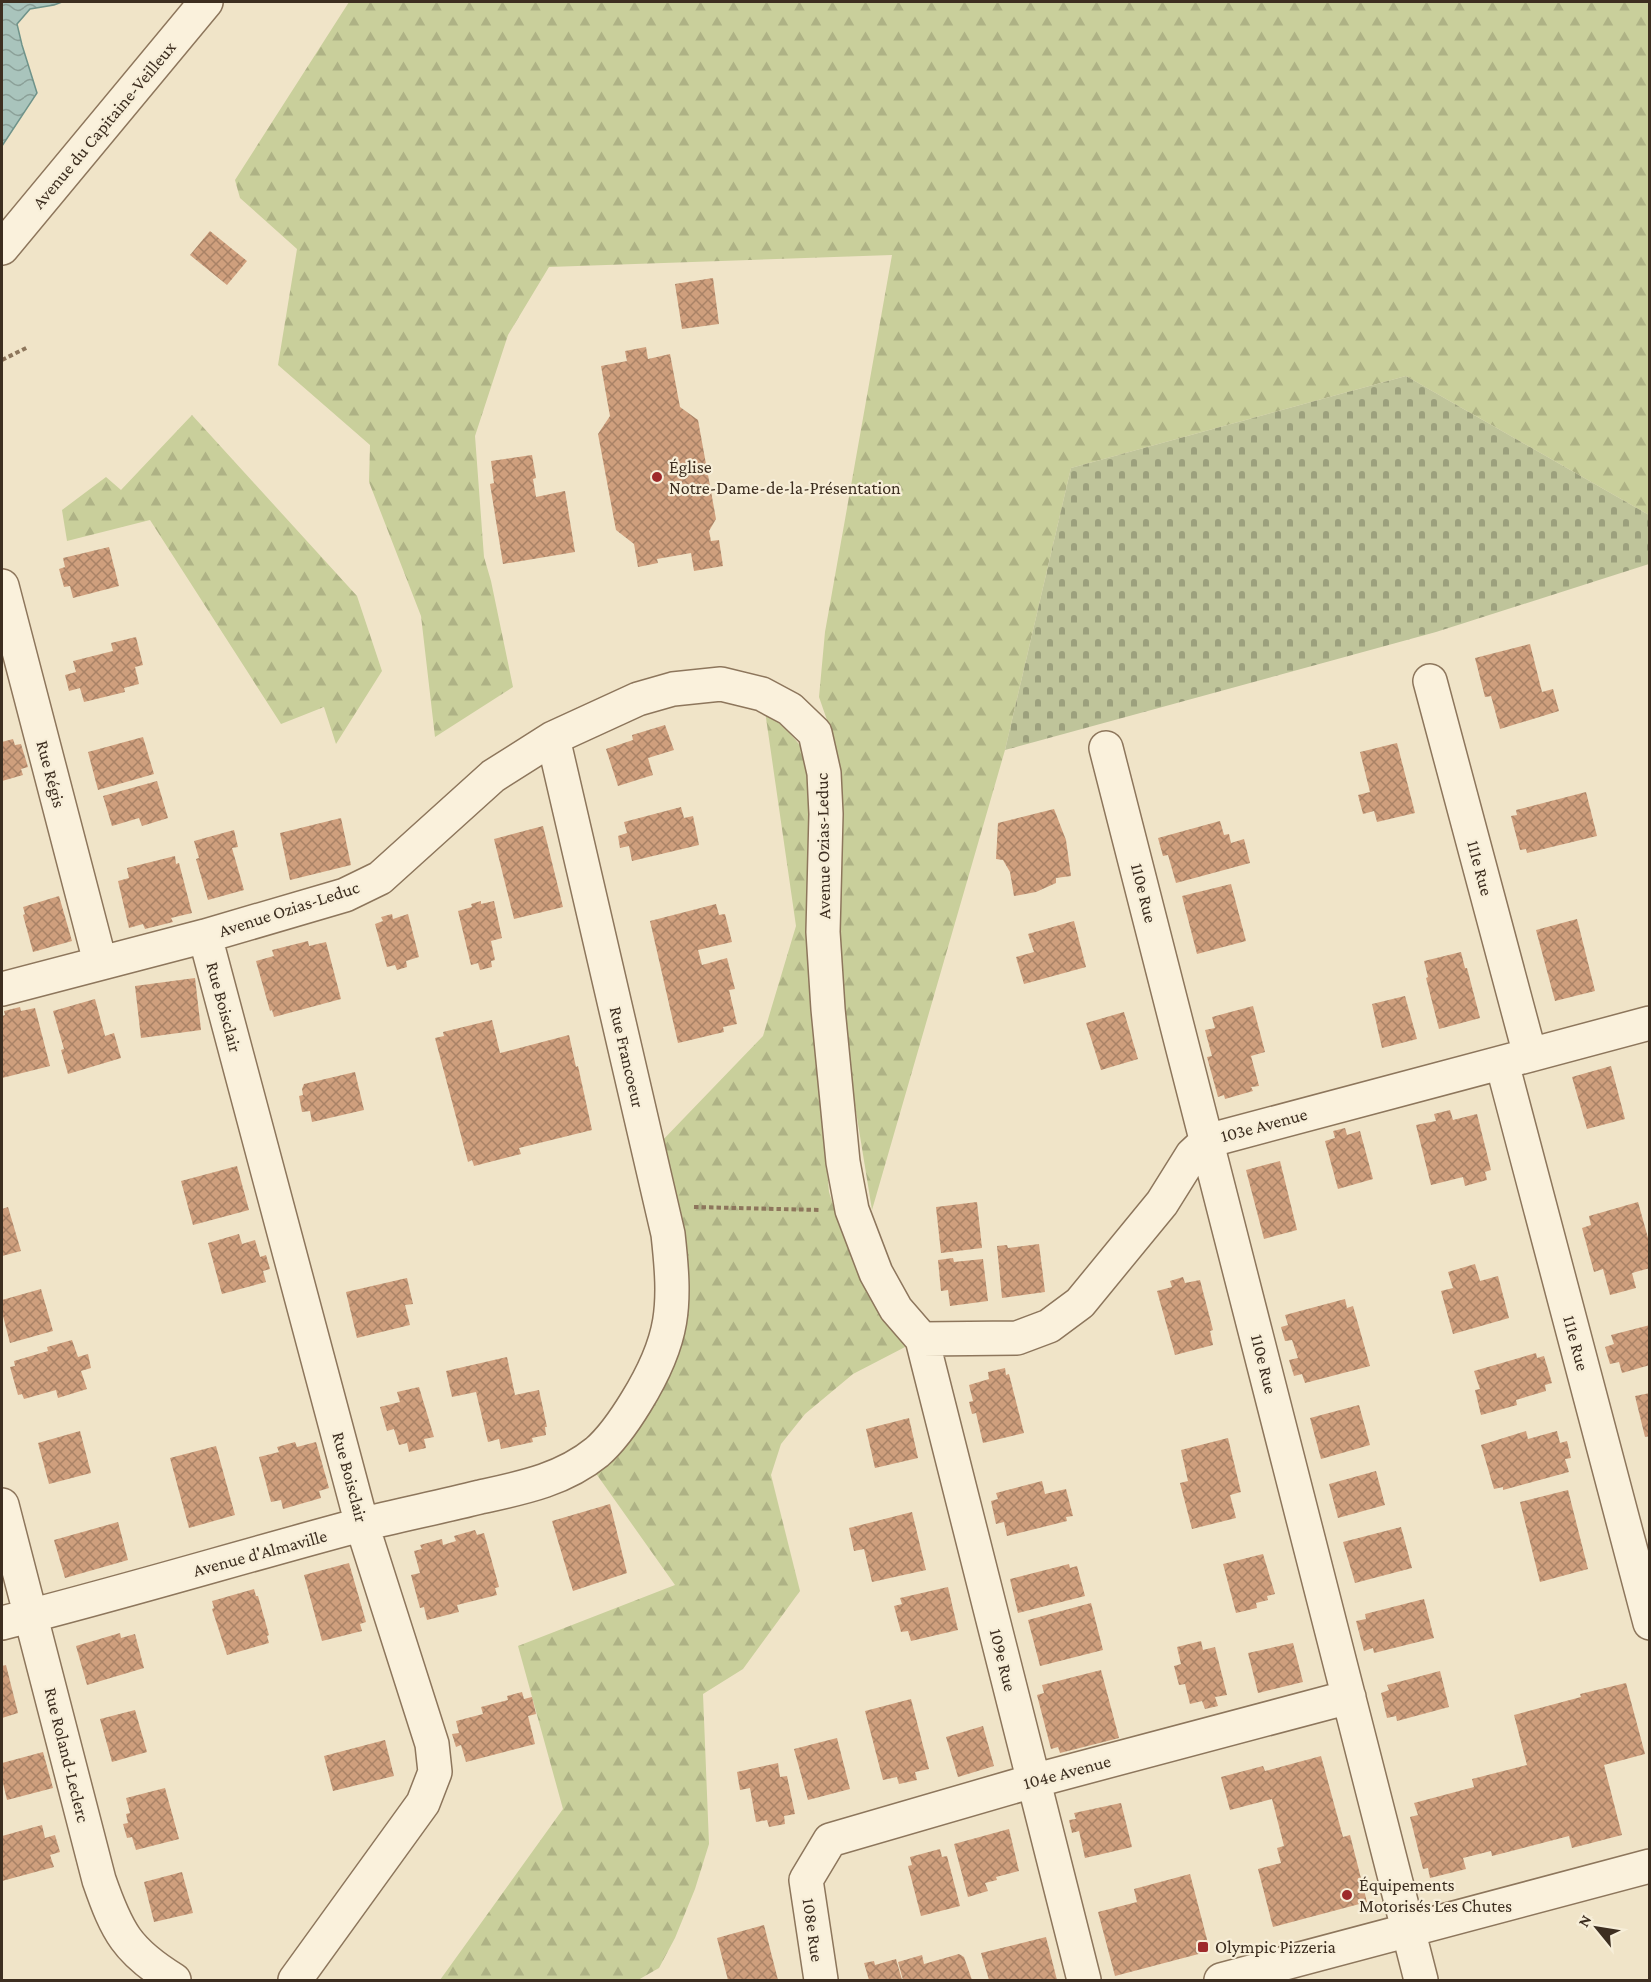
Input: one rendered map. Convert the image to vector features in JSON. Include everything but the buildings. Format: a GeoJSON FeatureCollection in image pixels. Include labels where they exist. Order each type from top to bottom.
{"type":"FeatureCollection","features":[{"type":"Feature","properties":{"kind":"street","name":"Avenue du Capitaine-Veilleux"},"geometry":{"type":"LineString","coordinates":[[2,248],[202,4]]}},
{"type":"Feature","properties":{"kind":"street","name":"Rue Régis"},"geometry":{"type":"LineString","coordinates":[[2,586],[100,962]]}},
{"type":"Feature","properties":{"kind":"street","name":"111e Rue"},"geometry":{"type":"LineString","coordinates":[[1430,681],[1516,1059],[1650,1623]]}},
{"type":"Feature","properties":{"kind":"street","name":"Avenue Ozias-Leduc"},"geometry":{"type":"LineString","coordinates":[[2,988],[205,936],[345,894],[380,878],[493,776],[553,738],[638,699],[673,688],[721,684],[762,694],[790,709],[815,733],[824,773],[823,932],[843,1162],[852,1210],[876,1273],[896,1309],[922,1339]]}},
{"type":"Feature","properties":{"kind":"street","name":"Rue Francoeur"},"geometry":{"type":"LineString","coordinates":[[553,738],[668,1234],[672,1271],[671,1320],[665,1346],[653,1375]]}},
{"type":"Feature","properties":{"kind":"street","name":"110e Rue"},"geometry":{"type":"LineString","coordinates":[[1106,748],[1421,1980]]}},
{"type":"Feature","properties":{"kind":"street","name":"Rue Boisclair"},"geometry":{"type":"LineString","coordinates":[[205,936],[362,1525],[432,1744],[435,1772],[423,1803],[295,1980]]}},
{"type":"Feature","properties":{"kind":"street","name":"103e Avenue"},"geometry":{"type":"LineString","coordinates":[[922,1339],[1017,1338],[1049,1326],[1080,1303],[1162,1203],[1192,1155],[1207,1140],[1650,1023]]}},
{"type":"Feature","properties":{"kind":"street","name":"109e Rue"},"geometry":{"type":"LineString","coordinates":[[922,1339],[1084,1980]]}},
{"type":"Feature","properties":{"kind":"street","name":"Avenue d'Almaville"},"geometry":{"type":"LineString","coordinates":[[17,1620],[362,1525],[534,1485],[574,1468],[598,1451],[625,1420],[653,1375]]}},
{"type":"Feature","properties":{"kind":"street","name":"Rue Roland-Leclerc"},"geometry":{"type":"LineString","coordinates":[[2,1505],[17,1620],[111,1915],[129,1946],[154,1968],[174,1980]]}},
{"type":"Feature","properties":{"kind":"street","name":"104e Avenue"},"geometry":{"type":"LineString","coordinates":[[806,1880],[830,1840],[1034,1781],[1350,1697]]}},
{"type":"Feature","properties":{"kind":"street"},"geometry":{"type":"LineString","coordinates":[[1221,1980],[1650,1866]]}},
{"type":"Feature","properties":{"kind":"street","name":"108e Rue"},"geometry":{"type":"LineString","coordinates":[[806,1880],[821,1980]]}},
{"type":"Feature","properties":{"kind":"path"},"geometry":{"type":"LineString","coordinates":[[2,360],[28,347]]}},
{"type":"Feature","properties":{"kind":"path"},"geometry":{"type":"LineString","coordinates":[[662,1207],[852,1210]]}},
{"type":"Feature","properties":{"kind":"green space"},"geometry":{"type":"Polygon","coordinates":[[[349,2],[1649,2],[1649,515],[1406,376],[1071,468],[1005,750],[872,1210],[853,1093],[835,938],[833,756],[828,723],[819,697],[825,632],[892,255],[549,267],[508,335],[475,436],[484,557],[513,687],[435,737],[421,616],[369,482],[370,445],[278,365],[297,249],[240,198],[235,180],[349,2]]]}},
{"type":"Feature","properties":{"kind":"green space"},"geometry":{"type":"Polygon","coordinates":[[[1406,376],[1649,515],[1649,564],[1436,632],[1005,750],[1071,468],[1406,376]]]}},
{"type":"Feature","properties":{"kind":"green space"},"geometry":{"type":"Polygon","coordinates":[[[192,415],[357,596],[382,671],[336,744],[324,707],[281,724],[150,520],[67,541],[62,510],[106,477],[121,490],[192,415]]]}},
{"type":"Feature","properties":{"kind":"green space"},"geometry":{"type":"Polygon","coordinates":[[[765,711],[796,740],[810,761],[821,1099],[829,1192],[840,1228],[861,1279],[907,1346],[853,1374],[805,1414],[781,1444],[771,1475],[800,1591],[743,1669],[703,1694],[709,1844],[695,1889],[675,1938],[659,1968],[638,1980],[440,1980],[563,1809],[518,1646],[675,1585],[590,1465],[665,1362],[659,1144],[763,1036],[796,926],[765,711]]]}},
{"type":"Feature","properties":{"kind":"water"},"geometry":{"type":"Polygon","coordinates":[[[2,2],[62,2],[30,9],[17,24],[37,93],[2,146],[2,2]]]}},
{"type":"Feature","properties":{"kind":"place","name":"Église Notre-Dame-de-la-Présentation"},"geometry":{"type":"Point","coordinates":[657,477]}},
{"type":"Feature","properties":{"kind":"place","name":"Équipements Motorisés Les Chutes"},"geometry":{"type":"Point","coordinates":[1347,1895]}},
{"type":"Feature","properties":{"kind":"place","name":"Olympic Pizzeria"},"geometry":{"type":"Point","coordinates":[1203,1947]}}]}
